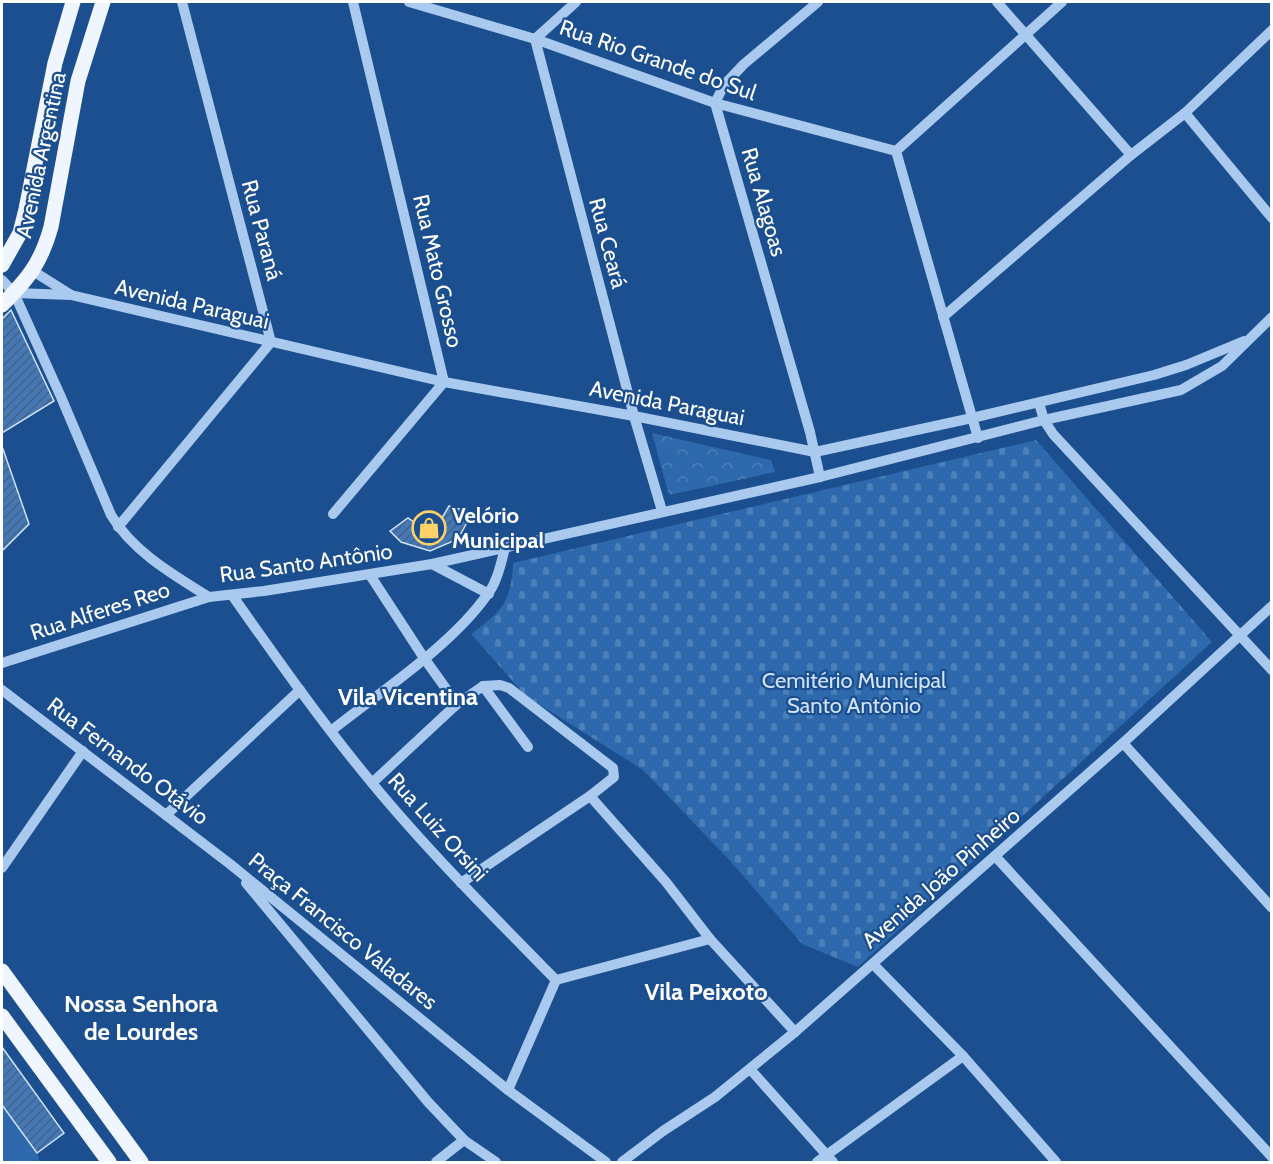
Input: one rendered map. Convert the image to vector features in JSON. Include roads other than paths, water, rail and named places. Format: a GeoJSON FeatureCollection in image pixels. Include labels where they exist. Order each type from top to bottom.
{"type":"FeatureCollection","features":[{"type":"Feature","properties":{"kind":"main road","name":"Avenida Argentina"},"geometry":{"type":"LineString","coordinates":[[2,265],[20,233],[55,63],[74,2]]}},
{"type":"Feature","properties":{"kind":"main road","name":"Avenida Argentina"},"geometry":{"type":"LineString","coordinates":[[2,305],[33,271],[45,250],[78,81],[103,2]]}},
{"type":"Feature","properties":{"kind":"main road"},"geometry":{"type":"LineString","coordinates":[[2,971],[141,1162]]}},
{"type":"Feature","properties":{"kind":"main road"},"geometry":{"type":"LineString","coordinates":[[2,1016],[109,1162]]}},
{"type":"Feature","properties":{"kind":"street","name":"Rua Paraná"},"geometry":{"type":"LineString","coordinates":[[182,2],[271,342]]}},
{"type":"Feature","properties":{"kind":"street","name":"Rua Mato Grosso"},"geometry":{"type":"LineString","coordinates":[[333,514],[444,382],[353,2]]}},
{"type":"Feature","properties":{"kind":"street","name":"Rua Rio Grande do Sul"},"geometry":{"type":"LineString","coordinates":[[409,2],[535,39],[715,103],[896,151]]}},
{"type":"Feature","properties":{"kind":"street"},"geometry":{"type":"LineString","coordinates":[[535,39],[576,2]]}},
{"type":"Feature","properties":{"kind":"street"},"geometry":{"type":"LineString","coordinates":[[715,103],[724,85],[744,64],[818,2]]}},
{"type":"Feature","properties":{"kind":"street"},"geometry":{"type":"LineString","coordinates":[[997,2],[1131,155]]}},
{"type":"Feature","properties":{"kind":"street"},"geometry":{"type":"LineString","coordinates":[[978,438],[896,151],[1062,2]]}},
{"type":"Feature","properties":{"kind":"street"},"geometry":{"type":"LineString","coordinates":[[943,317],[1131,155],[1185,112],[1272,30]]}},
{"type":"Feature","properties":{"kind":"street","name":"Rua Ceará"},"geometry":{"type":"LineString","coordinates":[[535,39],[634,416],[662,511]]}},
{"type":"Feature","properties":{"kind":"street","name":"Rua Alagoas"},"geometry":{"type":"LineString","coordinates":[[715,103],[820,477]]}},
{"type":"Feature","properties":{"kind":"street"},"geometry":{"type":"LineString","coordinates":[[1185,112],[1272,218]]}},
{"type":"Feature","properties":{"kind":"street","name":"Avenida Paraguai"},"geometry":{"type":"LineString","coordinates":[[33,271],[71,296]]}},
{"type":"Feature","properties":{"kind":"street"},"geometry":{"type":"LineString","coordinates":[[2,279],[14,293],[118,527],[271,342]]}},
{"type":"Feature","properties":{"kind":"street","name":"Avenida Paraguai"},"geometry":{"type":"LineString","coordinates":[[14,293],[71,296],[444,382],[634,416],[814,452],[1039,403],[1154,375],[1194,362],[1250,338]]}},
{"type":"Feature","properties":{"kind":"street","name":"Avenida Paraguai"},"geometry":{"type":"LineString","coordinates":[[662,511],[820,477],[1044,420],[1181,390],[1222,366],[1272,317]]}},
{"type":"Feature","properties":{"kind":"street"},"geometry":{"type":"LineString","coordinates":[[1039,403],[1044,420],[1053,434],[1272,670]]}},
{"type":"Feature","properties":{"kind":"street","name":"Rua Santo Antônio"},"geometry":{"type":"LineString","coordinates":[[118,527],[164,568],[209,597],[232,596],[432,564],[662,511]]}},
{"type":"Feature","properties":{"kind":"street"},"geometry":{"type":"LineString","coordinates":[[331,731],[424,658],[463,624],[489,594],[505,548]]}},
{"type":"Feature","properties":{"kind":"street"},"geometry":{"type":"LineString","coordinates":[[432,564],[489,594]]}},
{"type":"Feature","properties":{"kind":"street"},"geometry":{"type":"LineString","coordinates":[[370,575],[424,658],[458,704]]}},
{"type":"Feature","properties":{"kind":"street","name":"Rua Luiz Orsini"},"geometry":{"type":"LineString","coordinates":[[232,596],[300,690],[372,783],[461,883],[556,980]]}},
{"type":"Feature","properties":{"kind":"street","name":"Rua Alferes Reo"},"geometry":{"type":"LineString","coordinates":[[2,663],[209,597]]}},
{"type":"Feature","properties":{"kind":"street","name":"Avenida João Pinheiro"},"geometry":{"type":"LineString","coordinates":[[622,1162],[663,1131],[715,1097],[795,1032],[1123,743],[1272,606]]}},
{"type":"Feature","properties":{"kind":"street"},"geometry":{"type":"LineString","coordinates":[[372,783],[458,704],[483,686],[500,685],[509,688],[609,763],[614,771],[614,777],[590,796],[461,883]]}},
{"type":"Feature","properties":{"kind":"street"},"geometry":{"type":"LineString","coordinates":[[483,686],[528,747]]}},
{"type":"Feature","properties":{"kind":"street","name":"Rua Fernando Otávio"},"geometry":{"type":"LineString","coordinates":[[2,690],[230,864]]}},
{"type":"Feature","properties":{"kind":"street"},"geometry":{"type":"LineString","coordinates":[[166,815],[300,690]]}},
{"type":"Feature","properties":{"kind":"street"},"geometry":{"type":"LineString","coordinates":[[1123,743],[1272,908]]}},
{"type":"Feature","properties":{"kind":"street"},"geometry":{"type":"LineString","coordinates":[[2,868],[83,751]]}},
{"type":"Feature","properties":{"kind":"street"},"geometry":{"type":"LineString","coordinates":[[590,796],[666,882],[710,939],[795,1032]]}},
{"type":"Feature","properties":{"kind":"street"},"geometry":{"type":"LineString","coordinates":[[995,856],[1272,1157]]}},
{"type":"Feature","properties":{"kind":"street","name":"Praça Francisco Valadares"},"geometry":{"type":"LineString","coordinates":[[230,864],[508,1090],[606,1162]]}},
{"type":"Feature","properties":{"kind":"street","name":"Praça Francisco Valadares"},"geometry":{"type":"LineString","coordinates":[[230,864],[421,1093],[464,1140],[496,1162]]}},
{"type":"Feature","properties":{"kind":"street"},"geometry":{"type":"LineString","coordinates":[[508,1090],[556,980],[710,939]]}},
{"type":"Feature","properties":{"kind":"street"},"geometry":{"type":"LineString","coordinates":[[873,964],[963,1056],[1056,1162]]}},
{"type":"Feature","properties":{"kind":"street"},"geometry":{"type":"LineString","coordinates":[[817,1162],[830,1159],[963,1056]]}},
{"type":"Feature","properties":{"kind":"street"},"geometry":{"type":"LineString","coordinates":[[750,1069],[830,1159]]}},
{"type":"Feature","properties":{"kind":"street"},"geometry":{"type":"LineString","coordinates":[[436,1162],[464,1140]]}},
{"type":"Feature","properties":{"kind":"place","name":"Velório Municipal"},"geometry":{"type":"Point","coordinates":[429,528]}},
{"type":"Feature","properties":{"kind":"district","name":"Vila Vicentina"},"geometry":{"type":"Point","coordinates":[408,696]}},
{"type":"Feature","properties":{"kind":"district","name":"Vila Peixoto"},"geometry":{"type":"Point","coordinates":[706,991]}},
{"type":"Feature","properties":{"kind":"district","name":"Nossa Senhora de Lourdes"},"geometry":{"type":"Point","coordinates":[141,1017]}},
{"type":"Feature","properties":{"kind":"park label","name":"Cemitério Municipal Santo Antônio"},"geometry":{"type":"Point","coordinates":[854,692]}}]}
